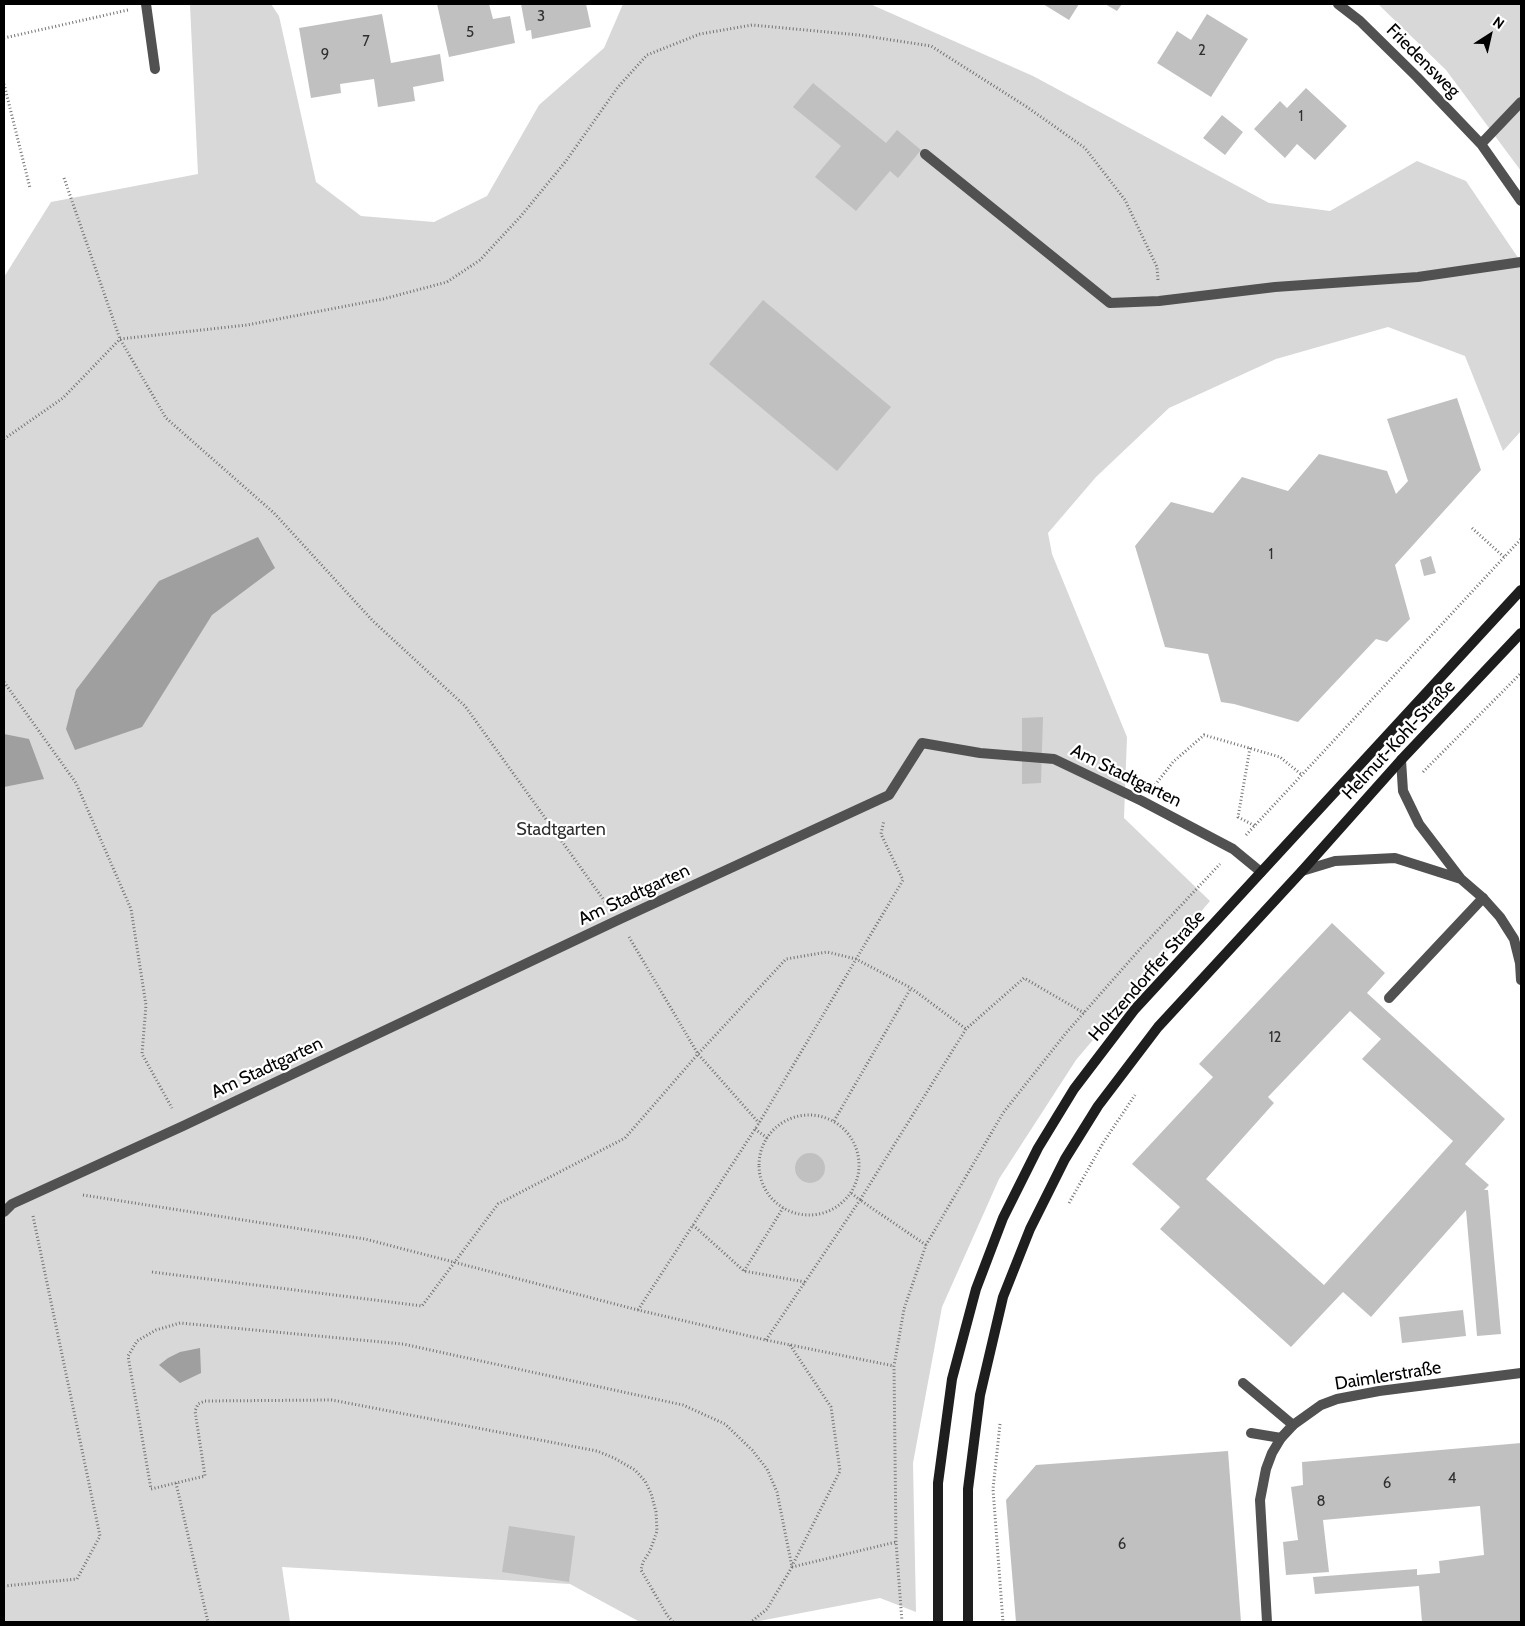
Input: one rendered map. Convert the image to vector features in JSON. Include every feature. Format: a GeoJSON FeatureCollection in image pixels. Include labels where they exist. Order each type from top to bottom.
{"type":"FeatureCollection","features":[{"type":"Feature","properties":{"kind":"street","name":"Friedensweg"},"geometry":{"type":"LineString","coordinates":[[1338,4],[1366,27],[1481,144],[1521,201]]}},
{"type":"Feature","properties":{"kind":"street"},"geometry":{"type":"LineString","coordinates":[[143,5],[154,49],[155,69]]}},
{"type":"Feature","properties":{"kind":"street"},"geometry":{"type":"LineString","coordinates":[[1481,144],[1521,102]]}},
{"type":"Feature","properties":{"kind":"street"},"geometry":{"type":"LineString","coordinates":[[925,154],[1110,303],[1159,301],[1275,287],[1418,277],[1521,262]]}},
{"type":"Feature","properties":{"kind":"street","name":"Helmut-Kohl-Straße"},"geometry":{"type":"LineString","coordinates":[[1323,806],[1521,590]]}},
{"type":"Feature","properties":{"kind":"street","name":"Helmut-Kohl-Straße"},"geometry":{"type":"LineString","coordinates":[[1302,871],[1401,760],[1521,633]]}},
{"type":"Feature","properties":{"kind":"street","name":"Am Stadtgarten"},"geometry":{"type":"LineString","coordinates":[[4,1212],[12,1204],[889,795],[922,743],[980,753],[1054,759],[1142,801],[1233,849],[1261,872]]}},
{"type":"Feature","properties":{"kind":"street"},"geometry":{"type":"LineString","coordinates":[[1401,760],[1403,791],[1419,824],[1461,879],[1500,916],[1514,939],[1520,963],[1521,980]]}},
{"type":"Feature","properties":{"kind":"street","name":"Holtzendorffer Straße"},"geometry":{"type":"LineString","coordinates":[[938,1622],[938,1483],[952,1379],[976,1288],[1002,1218],[1038,1148],[1074,1088],[1135,1008],[1323,806]]}},
{"type":"Feature","properties":{"kind":"street"},"geometry":{"type":"LineString","coordinates":[[968,1622],[968,1489],[980,1395],[1003,1297],[1030,1229],[1065,1159],[1098,1106],[1158,1028],[1302,871],[1335,861],[1395,858],[1461,879]]}},
{"type":"Feature","properties":{"kind":"street"},"geometry":{"type":"LineString","coordinates":[[1389,998],[1483,898]]}},
{"type":"Feature","properties":{"kind":"street","name":"Daimlerstraße"},"geometry":{"type":"LineString","coordinates":[[1267,1622],[1260,1500],[1266,1469],[1272,1453],[1281,1438],[1293,1425],[1321,1405],[1337,1399],[1379,1391],[1521,1373]]}},
{"type":"Feature","properties":{"kind":"street"},"geometry":{"type":"LineString","coordinates":[[1243,1383],[1293,1425]]}},
{"type":"Feature","properties":{"kind":"street"},"geometry":{"type":"LineString","coordinates":[[1251,1433],[1281,1438]]}},
{"type":"Feature","properties":{"kind":"path"},"geometry":{"type":"LineString","coordinates":[[4,38],[143,5]]}},
{"type":"Feature","properties":{"kind":"path"},"geometry":{"type":"LineString","coordinates":[[4,439],[62,398],[120,339],[247,325],[383,299],[447,282],[480,260],[521,216],[566,161],[618,87],[647,55],[700,34],[752,25],[859,35],[931,46],[1027,107],[1085,148],[1125,200],[1157,268],[1159,301]]}},
{"type":"Feature","properties":{"kind":"path"},"geometry":{"type":"LineString","coordinates":[[4,84],[30,188]]}},
{"type":"Feature","properties":{"kind":"path"},"geometry":{"type":"LineString","coordinates":[[64,178],[120,339],[166,418],[274,513],[372,620],[465,706],[618,920],[698,1054],[759,1123]]}},
{"type":"Feature","properties":{"kind":"path"},"geometry":{"type":"LineString","coordinates":[[1472,528],[1504,557]]}},
{"type":"Feature","properties":{"kind":"path"},"geometry":{"type":"LineString","coordinates":[[1403,791],[1521,673]]}},
{"type":"Feature","properties":{"kind":"path"},"geometry":{"type":"LineString","coordinates":[[4,682],[76,783],[131,909],[146,1005],[142,1054],[182,1126]]}},
{"type":"Feature","properties":{"kind":"path"},"geometry":{"type":"LineString","coordinates":[[1142,801],[1173,762],[1204,735],[1280,757],[1302,775]]}},
{"type":"Feature","properties":{"kind":"path"},"geometry":{"type":"LineString","coordinates":[[1250,748],[1238,817],[1255,826]]}},
{"type":"Feature","properties":{"kind":"path"},"geometry":{"type":"LineString","coordinates":[[638,1310],[759,1123],[903,880],[881,834],[889,795]]}},
{"type":"Feature","properties":{"kind":"path"},"geometry":{"type":"LineString","coordinates":[[152,1272],[422,1306],[498,1204],[625,1138],[698,1054],[786,959],[826,952],[856,958],[911,988],[966,1030]]}},
{"type":"Feature","properties":{"kind":"path"},"geometry":{"type":"LineString","coordinates":[[766,1340],[860,1200],[966,1030],[1024,978],[1084,1013]]}},
{"type":"Feature","properties":{"kind":"path"},"geometry":{"type":"LineString","coordinates":[[834,1121],[911,988]]}},
{"type":"Feature","properties":{"kind":"path"},"geometry":{"type":"LineString","coordinates":[[1068,1204],[1103,1143],[1135,1095]]}},
{"type":"Feature","properties":{"kind":"path"},"geometry":{"type":"LineString","coordinates":[[805,1115],[820,1116],[834,1121],[847,1132],[856,1146],[860,1162],[858,1178],[851,1193],[841,1204],[827,1212],[812,1215],[797,1214],[783,1208],[770,1197],[762,1184],[759,1168],[761,1152],[767,1138],[777,1127],[790,1119],[805,1115]]}},
{"type":"Feature","properties":{"kind":"path"},"geometry":{"type":"LineString","coordinates":[[755,1129],[767,1138]]}},
{"type":"Feature","properties":{"kind":"path"},"geometry":{"type":"LineString","coordinates":[[851,1193],[926,1245]]}},
{"type":"Feature","properties":{"kind":"path"},"geometry":{"type":"LineString","coordinates":[[82,1195],[364,1239],[638,1310],[766,1340],[894,1366]]}},
{"type":"Feature","properties":{"kind":"path"},"geometry":{"type":"LineString","coordinates":[[4,1586],[77,1579],[100,1536],[32,1208]]}},
{"type":"Feature","properties":{"kind":"path"},"geometry":{"type":"LineString","coordinates":[[744,1271],[783,1208]]}},
{"type":"Feature","properties":{"kind":"path"},"geometry":{"type":"LineString","coordinates":[[693,1225],[744,1271],[805,1282]]}},
{"type":"Feature","properties":{"kind":"path"},"geometry":{"type":"LineString","coordinates":[[673,1622],[667,1615],[642,1570],[642,1562],[650,1552],[656,1532],[656,1512],[651,1494],[645,1482],[635,1470],[614,1458],[596,1451],[332,1400],[205,1401],[198,1404],[195,1411],[205,1476],[151,1489],[128,1356],[137,1341],[156,1330],[180,1324],[403,1344],[683,1405],[725,1424],[752,1450],[767,1469],[777,1492],[792,1567]]}},
{"type":"Feature","properties":{"kind":"path"},"geometry":{"type":"LineString","coordinates":[[751,1622],[767,1610],[792,1567],[840,1471],[831,1407],[790,1345]]}},
{"type":"Feature","properties":{"kind":"path"},"geometry":{"type":"LineString","coordinates":[[1000,1421],[993,1489],[1003,1622]]}},
{"type":"Feature","properties":{"kind":"path"},"geometry":{"type":"LineString","coordinates":[[176,1483],[208,1622]]}},
{"type":"Feature","properties":{"kind":"path"},"geometry":{"type":"LineString","coordinates":[[792,1567],[896,1542]]}},
{"type":"Feature","properties":{"kind":"green space","name":"Stadtgarten"},"geometry":{"type":"Polygon","coordinates":[[[271,4],[279,16],[316,182],[361,216],[434,222],[487,196],[539,105],[604,48],[623,4],[870,4],[1033,76],[1269,203],[1330,211],[1417,161],[1466,181],[1521,262],[1521,431],[1503,451],[1465,356],[1388,327],[1276,359],[1169,408],[1096,477],[1048,533],[1052,554],[1127,737],[1124,818],[1210,901],[1076,1060],[999,1179],[942,1307],[913,1463],[916,1612],[880,1598],[754,1622],[640,1622],[570,1584],[282,1567],[290,1622],[4,1622],[4,277],[51,202],[198,174],[190,5],[271,4]]]}},
{"type":"Feature","properties":{"kind":"green space"},"geometry":{"type":"Polygon","coordinates":[[[1378,4],[1521,4],[1521,171],[1446,70],[1378,4]]]}},
{"type":"Feature","properties":{"kind":"shaded area"},"geometry":{"type":"Polygon","coordinates":[[[258,537],[275,568],[212,615],[142,727],[75,750],[66,729],[76,690],[159,581],[258,537]]]}},
{"type":"Feature","properties":{"kind":"shaded area"},"geometry":{"type":"Polygon","coordinates":[[[4,734],[29,739],[44,779],[4,787],[4,734]]]}},
{"type":"Feature","properties":{"kind":"shaded area"},"geometry":{"type":"Polygon","coordinates":[[[200,1348],[201,1373],[180,1383],[159,1365],[180,1352],[200,1348]]]}},
{"type":"Feature","properties":{"kind":"building"},"geometry":{"type":"Polygon","coordinates":[[[437,4],[489,4],[493,19],[510,16],[515,43],[449,57],[437,4]]]}},
{"type":"Feature","properties":{"kind":"building"},"geometry":{"type":"Polygon","coordinates":[[[521,4],[586,4],[591,27],[532,39],[531,30],[526,31],[521,4]]]}},
{"type":"Feature","properties":{"kind":"building"},"geometry":{"type":"Polygon","coordinates":[[[1043,4],[1079,4],[1069,20],[1043,4]]]}},
{"type":"Feature","properties":{"kind":"building"},"geometry":{"type":"Polygon","coordinates":[[[1105,4],[1122,4],[1117,11],[1105,4]]]}},
{"type":"Feature","properties":{"kind":"building"},"geometry":{"type":"Polygon","coordinates":[[[382,14],[391,63],[440,54],[444,81],[413,87],[415,101],[378,107],[374,79],[340,84],[341,93],[311,98],[299,28],[382,14]]]}},
{"type":"Feature","properties":{"kind":"building"},"geometry":{"type":"Polygon","coordinates":[[[1207,14],[1248,39],[1211,97],[1157,63],[1177,31],[1191,40],[1207,14]]]}},
{"type":"Feature","properties":{"kind":"building"},"geometry":{"type":"Polygon","coordinates":[[[813,83],[886,143],[897,130],[921,150],[898,178],[890,171],[856,211],[815,177],[841,146],[793,107],[813,83]]]}},
{"type":"Feature","properties":{"kind":"building"},"geometry":{"type":"Polygon","coordinates":[[[1306,88],[1347,126],[1315,160],[1297,144],[1285,158],[1254,129],[1280,101],[1287,108],[1306,88]]]}},
{"type":"Feature","properties":{"kind":"building"},"geometry":{"type":"Polygon","coordinates":[[[1222,115],[1243,132],[1225,155],[1203,138],[1222,115]]]}},
{"type":"Feature","properties":{"kind":"building"},"geometry":{"type":"Polygon","coordinates":[[[763,300],[891,407],[837,471],[709,364],[763,300]]]}},
{"type":"Feature","properties":{"kind":"building"},"geometry":{"type":"Polygon","coordinates":[[[1457,398],[1481,470],[1395,565],[1410,619],[1387,642],[1376,639],[1298,722],[1221,702],[1208,654],[1165,647],[1135,546],[1171,502],[1213,513],[1242,477],[1288,491],[1319,454],[1387,471],[1396,494],[1408,481],[1387,419],[1457,398]]]}},
{"type":"Feature","properties":{"kind":"building"},"geometry":{"type":"Polygon","coordinates":[[[1431,556],[1436,573],[1424,576],[1420,560],[1431,556]]]}},
{"type":"Feature","properties":{"kind":"building"},"geometry":{"type":"Polygon","coordinates":[[[1043,717],[1041,783],[1022,784],[1022,718],[1043,717]]]}},
{"type":"Feature","properties":{"kind":"building"},"geometry":{"type":"Polygon","coordinates":[[[1332,923],[1385,973],[1367,993],[1505,1119],[1465,1164],[1489,1185],[1484,1190],[1488,1190],[1501,1334],[1477,1336],[1466,1210],[1371,1317],[1343,1292],[1291,1347],[1160,1229],[1180,1207],[1132,1164],[1213,1077],[1199,1064],[1332,923]],[[1350,1011],[1268,1097],[1274,1103],[1206,1179],[1324,1285],[1453,1141],[1362,1059],[1381,1039],[1350,1011]]]}},
{"type":"Feature","properties":{"kind":"building"},"geometry":{"type":"Polygon","coordinates":[[[810,1153],[821,1157],[825,1168],[821,1179],[810,1183],[799,1179],[795,1168],[799,1157],[810,1153]]]}},
{"type":"Feature","properties":{"kind":"building"},"geometry":{"type":"Polygon","coordinates":[[[1463,1310],[1466,1336],[1402,1343],[1399,1317],[1463,1310]]]}},
{"type":"Feature","properties":{"kind":"building"},"geometry":{"type":"Polygon","coordinates":[[[1521,1443],[1521,1622],[1422,1622],[1419,1586],[1315,1594],[1313,1577],[1417,1569],[1417,1575],[1440,1573],[1439,1561],[1484,1555],[1480,1506],[1323,1520],[1329,1572],[1286,1575],[1283,1542],[1298,1540],[1291,1487],[1303,1485],[1302,1462],[1521,1443]]]}},
{"type":"Feature","properties":{"kind":"building"},"geometry":{"type":"Polygon","coordinates":[[[1228,1451],[1241,1622],[1016,1622],[1006,1500],[1036,1465],[1228,1451]]]}},
{"type":"Feature","properties":{"kind":"building"},"geometry":{"type":"Polygon","coordinates":[[[509,1526],[575,1536],[569,1582],[502,1572],[509,1526]]]}}]}
